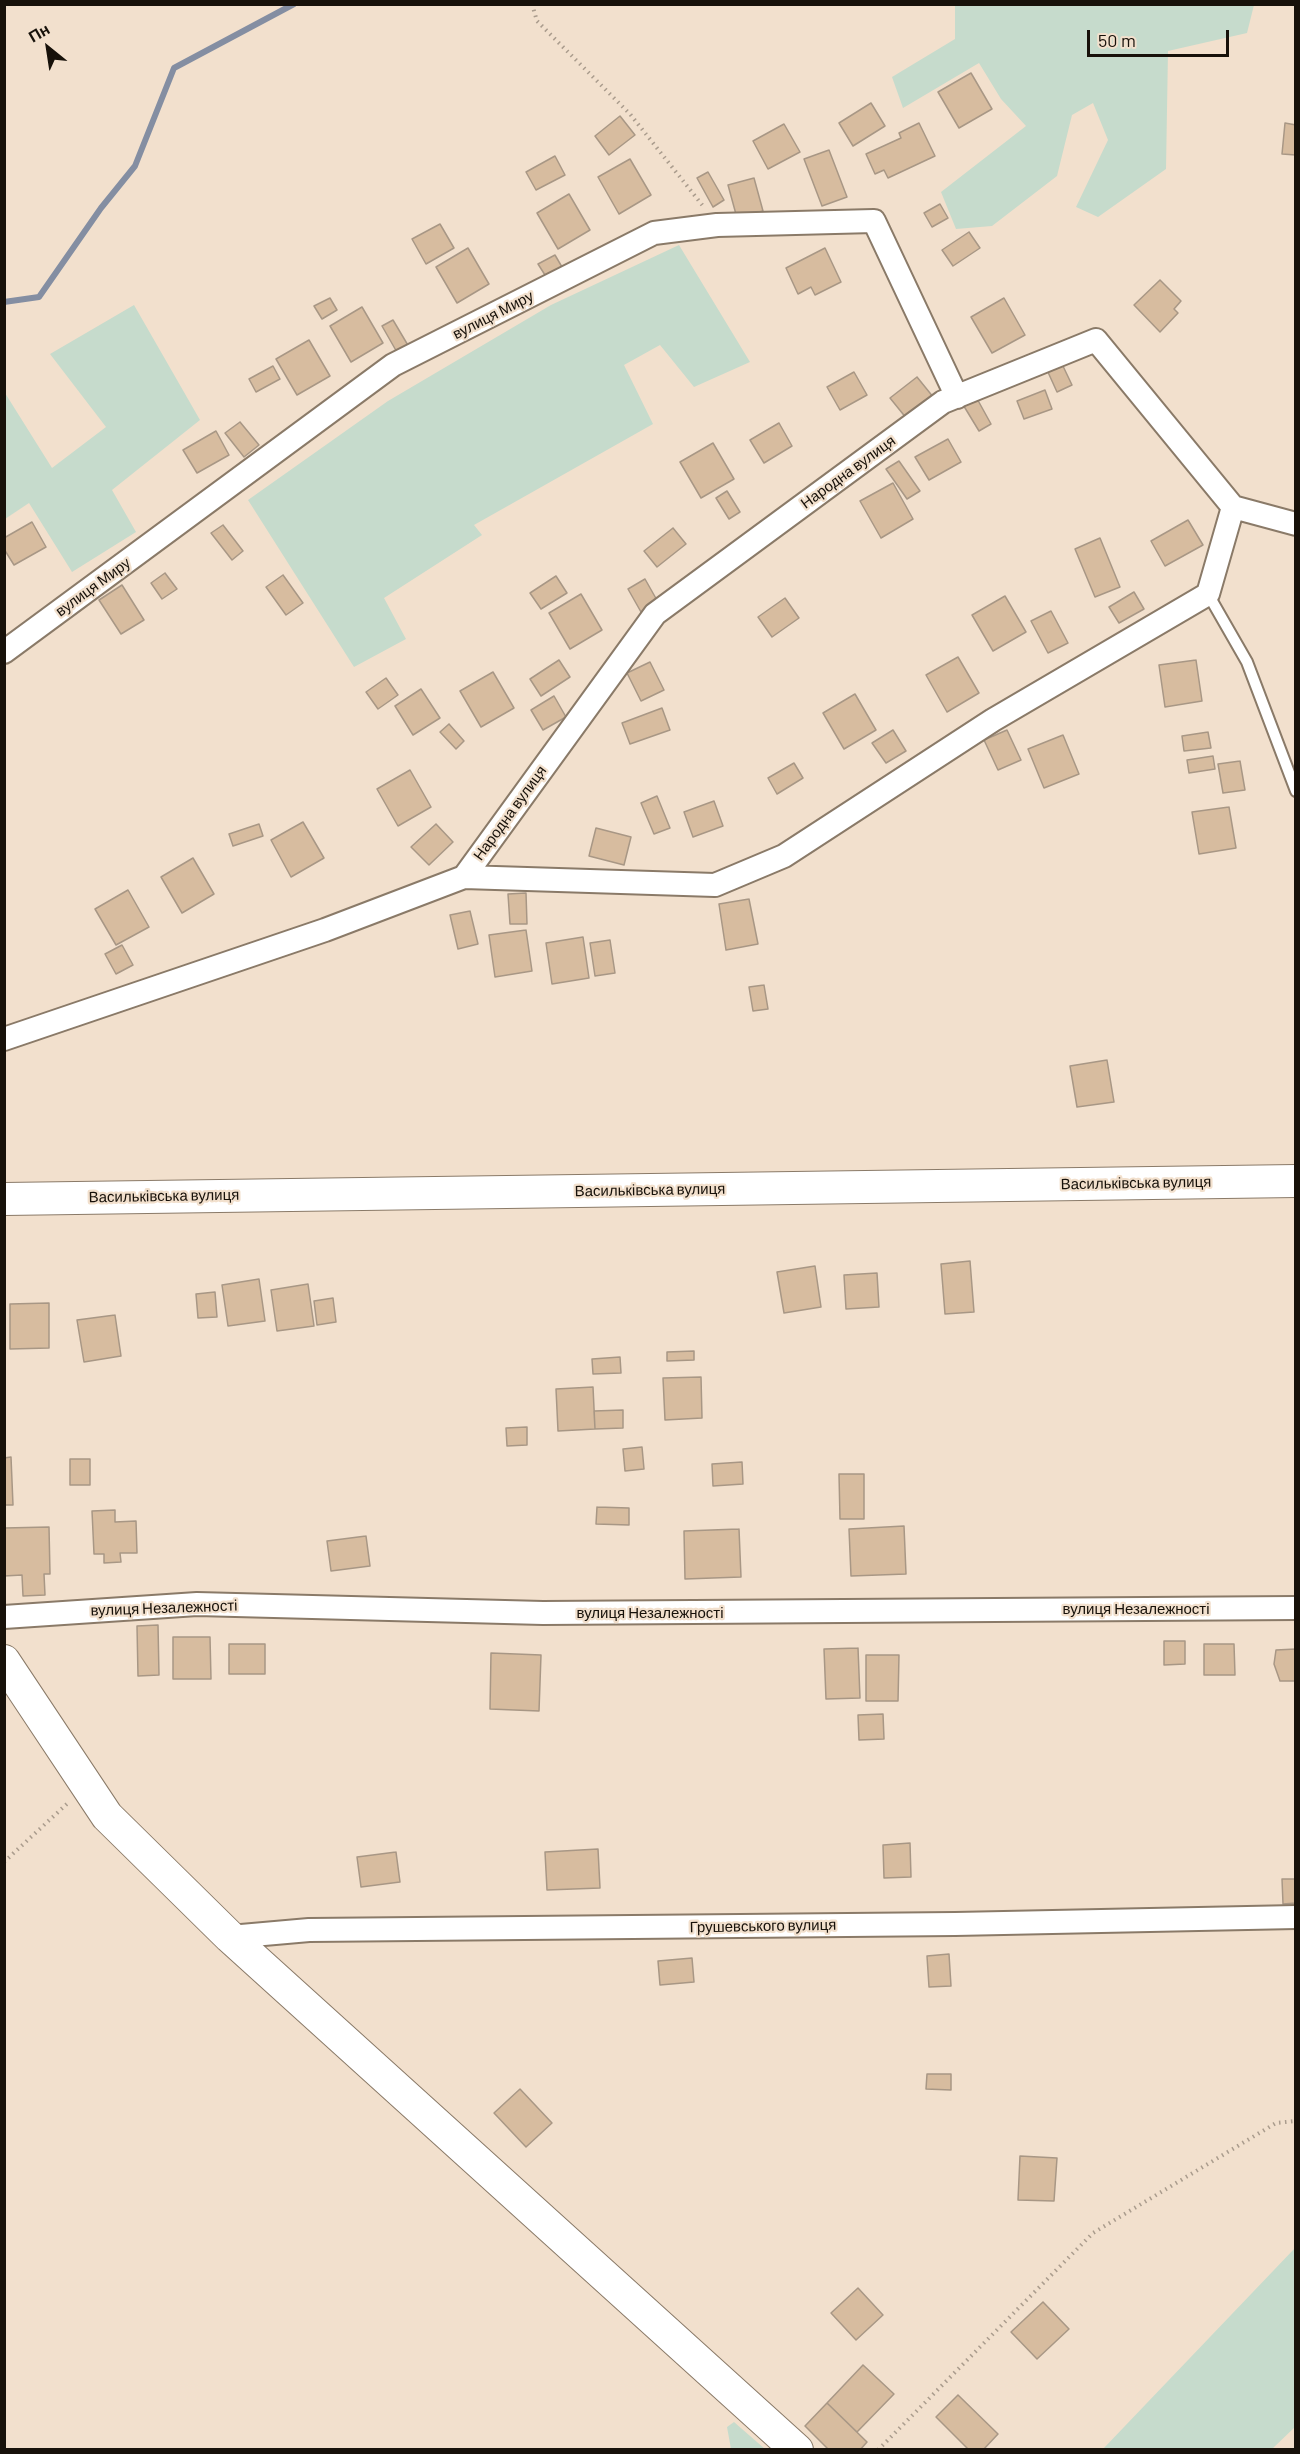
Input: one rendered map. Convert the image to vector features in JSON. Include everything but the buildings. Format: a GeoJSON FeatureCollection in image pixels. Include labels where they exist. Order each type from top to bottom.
{"type":"FeatureCollection","features":[{"type":"Feature","properties":{"kind":"street","name":"вулиця Миру"},"geometry":{"type":"LineString","coordinates":[[4,652],[393,365],[654,233],[717,225],[874,221],[957,398]]}},
{"type":"Feature","properties":{"kind":"street","name":"Народна вулиця"},"geometry":{"type":"LineString","coordinates":[[464,877],[655,614],[943,402],[1095,340],[1233,507]]}},
{"type":"Feature","properties":{"kind":"street"},"geometry":{"type":"LineString","coordinates":[[1208,594],[1233,507],[1296,524]]}},
{"type":"Feature","properties":{"kind":"street","name":"Народна вулиця"},"geometry":{"type":"LineString","coordinates":[[4,1039],[326,930],[464,877],[715,885],[784,856],[993,720],[1208,594]]}},
{"type":"Feature","properties":{"kind":"street","name":"Васильківська вулиця"},"geometry":{"type":"LineString","coordinates":[[4,1199],[1296,1181]]}},
{"type":"Feature","properties":{"kind":"street","name":"вулиця Незалежності"},"geometry":{"type":"LineString","coordinates":[[4,1617],[197,1604],[543,1613],[1296,1608]]}},
{"type":"Feature","properties":{"kind":"street"},"geometry":{"type":"LineString","coordinates":[[4,1661],[107,1816],[230,1937],[796,2450]]}},
{"type":"Feature","properties":{"kind":"street","name":"Грушевського вулиця"},"geometry":{"type":"LineString","coordinates":[[230,1937],[309,1930],[967,1924],[1296,1917]]}},
{"type":"Feature","properties":{"kind":"lane"},"geometry":{"type":"LineString","coordinates":[[1208,594],[1247,662],[1296,791]]}},
{"type":"Feature","properties":{"kind":"path"},"geometry":{"type":"LineString","coordinates":[[532,4],[537,21],[630,114],[717,225]]}},
{"type":"Feature","properties":{"kind":"path"},"geometry":{"type":"LineString","coordinates":[[4,1862],[87,1785]]}},
{"type":"Feature","properties":{"kind":"path"},"geometry":{"type":"LineString","coordinates":[[878,2450],[1093,2233],[1276,2123],[1296,2121]]}},
{"type":"Feature","properties":{"kind":"green space"},"geometry":{"type":"Polygon","coordinates":[[[955,4],[1254,5],[1247,33],[1168,51],[1166,169],[1098,217],[1076,207],[1108,140],[1093,103],[1072,115],[1057,176],[992,226],[956,229],[941,192],[1026,126],[1001,99],[979,63],[903,108],[892,77],[955,39],[955,4]]]}},
{"type":"Feature","properties":{"kind":"green space"},"geometry":{"type":"Polygon","coordinates":[[[679,245],[750,362],[694,387],[660,345],[624,365],[653,424],[474,525],[482,535],[384,598],[406,639],[354,667],[248,500],[388,401],[551,305],[679,245]]]}},
{"type":"Feature","properties":{"kind":"green space"},"geometry":{"type":"Polygon","coordinates":[[[134,305],[200,420],[112,490],[136,532],[72,572],[29,503],[5,519],[5,393],[52,468],[106,427],[50,354],[134,305]]]}},
{"type":"Feature","properties":{"kind":"green space"},"geometry":{"type":"Polygon","coordinates":[[[1295,2248],[1295,2427],[1272,2449],[1103,2449],[1295,2248]]]}},
{"type":"Feature","properties":{"kind":"green space"},"geometry":{"type":"Polygon","coordinates":[[[734,2422],[765,2449],[731,2449],[727,2427],[734,2422]]]}},
{"type":"Feature","properties":{"kind":"waterway"},"geometry":{"type":"LineString","coordinates":[[4,302],[39,297],[101,208],[135,166],[174,68],[294,4]]}}]}
